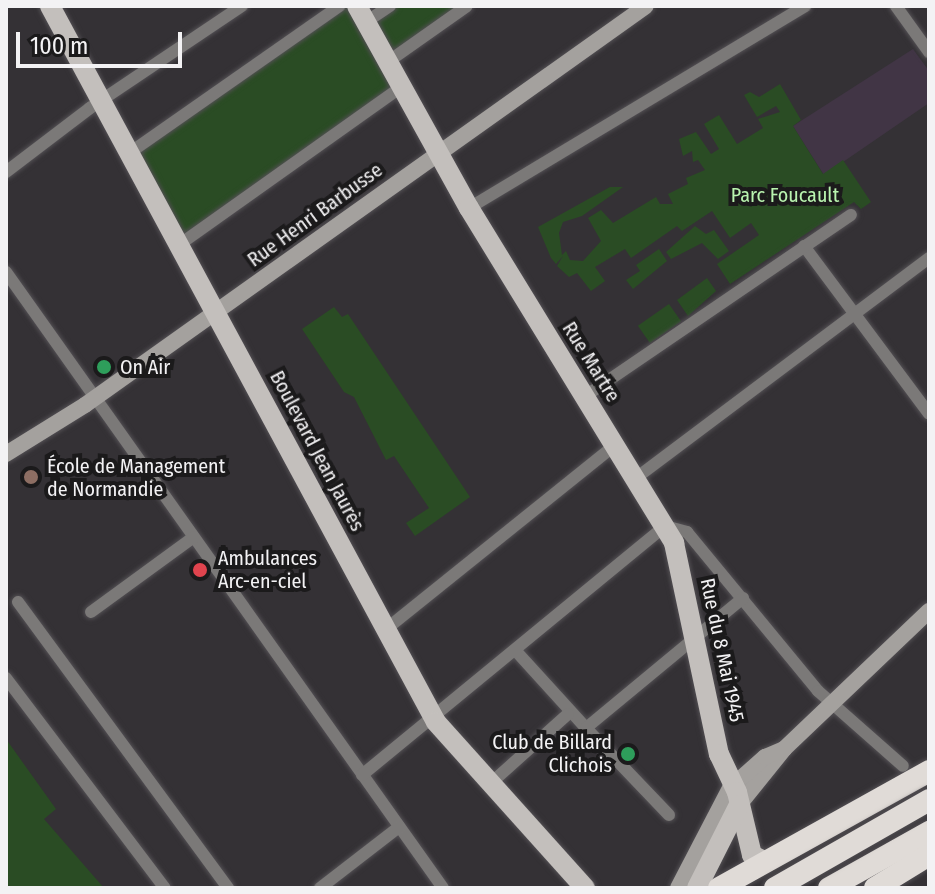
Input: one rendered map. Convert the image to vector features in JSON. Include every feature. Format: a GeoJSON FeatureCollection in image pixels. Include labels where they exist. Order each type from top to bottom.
{"type":"FeatureCollection","features":[{"type":"Feature","properties":{"kind":"highway"},"geometry":{"type":"LineString","coordinates":[[719,888],[904,775],[929,771]]}},
{"type":"Feature","properties":{"kind":"highway"},"geometry":{"type":"LineString","coordinates":[[775,888],[929,800]]}},
{"type":"Feature","properties":{"kind":"highway"},"geometry":{"type":"LineString","coordinates":[[829,888],[929,832]]}},
{"type":"Feature","properties":{"kind":"highway"},"geometry":{"type":"LineString","coordinates":[[878,886],[929,855]]}},
{"type":"Feature","properties":{"kind":"main road","name":"Boulevard Jean Jaurès"},"geometry":{"type":"LineString","coordinates":[[50,6],[433,718],[585,888]]}},
{"type":"Feature","properties":{"kind":"main road","name":"Rue Henri Barbusse"},"geometry":{"type":"LineString","coordinates":[[6,454],[94,398],[646,6]]}},
{"type":"Feature","properties":{"kind":"main road","name":"Rue Martre"},"geometry":{"type":"LineString","coordinates":[[362,14],[469,208],[665,526]]}},
{"type":"Feature","properties":{"kind":"main road","name":"Rue du 8 Mai 1945"},"geometry":{"type":"LineString","coordinates":[[665,526],[695,637],[719,754],[733,783],[752,855],[766,862]]}},
{"type":"Feature","properties":{"kind":"main road"},"geometry":{"type":"LineString","coordinates":[[697,888],[739,805],[784,749],[929,611]]}},
{"type":"Feature","properties":{"kind":"main road"},"geometry":{"type":"LineString","coordinates":[[678,888],[733,783],[765,757],[784,749]]}},
{"type":"Feature","properties":{"kind":"street"},"geometry":{"type":"LineString","coordinates":[[6,172],[99,102],[242,6]]}},
{"type":"Feature","properties":{"kind":"street"},"geometry":{"type":"LineString","coordinates":[[128,154],[339,6]]}},
{"type":"Feature","properties":{"kind":"street"},"geometry":{"type":"LineString","coordinates":[[362,14],[390,6]]}},
{"type":"Feature","properties":{"kind":"street"},"geometry":{"type":"LineString","coordinates":[[389,61],[467,6]]}},
{"type":"Feature","properties":{"kind":"street"},"geometry":{"type":"LineString","coordinates":[[896,6],[929,52]]}},
{"type":"Feature","properties":{"kind":"street"},"geometry":{"type":"LineString","coordinates":[[469,208],[799,7]]}},
{"type":"Feature","properties":{"kind":"street"},"geometry":{"type":"LineString","coordinates":[[179,245],[403,86]]}},
{"type":"Feature","properties":{"kind":"street"},"geometry":{"type":"LineString","coordinates":[[584,397],[658,351],[851,215]]}},
{"type":"Feature","properties":{"kind":"street"},"geometry":{"type":"LineString","coordinates":[[804,246],[852,315],[929,414]]}},
{"type":"Feature","properties":{"kind":"street"},"geometry":{"type":"LineString","coordinates":[[636,478],[852,315],[928,262]]}},
{"type":"Feature","properties":{"kind":"street"},"geometry":{"type":"LineString","coordinates":[[6,272],[443,888]]}},
{"type":"Feature","properties":{"kind":"street"},"geometry":{"type":"LineString","coordinates":[[385,630],[614,446]]}},
{"type":"Feature","properties":{"kind":"street"},"geometry":{"type":"LineString","coordinates":[[362,775],[665,526]]}},
{"type":"Feature","properties":{"kind":"street","name":"Rue Martre"},"geometry":{"type":"LineString","coordinates":[[665,526],[687,532],[818,691],[833,702],[904,775]]}},
{"type":"Feature","properties":{"kind":"street"},"geometry":{"type":"LineString","coordinates":[[91,612],[194,537]]}},
{"type":"Feature","properties":{"kind":"street"},"geometry":{"type":"LineString","coordinates":[[586,728],[743,598]]}},
{"type":"Feature","properties":{"kind":"street"},"geometry":{"type":"LineString","coordinates":[[18,602],[228,888]]}},
{"type":"Feature","properties":{"kind":"street"},"geometry":{"type":"LineString","coordinates":[[515,650],[568,714],[586,728],[669,815]]}},
{"type":"Feature","properties":{"kind":"street"},"geometry":{"type":"LineString","coordinates":[[6,678],[165,888]]}},
{"type":"Feature","properties":{"kind":"street"},"geometry":{"type":"LineString","coordinates":[[491,783],[568,714]]}},
{"type":"Feature","properties":{"kind":"street"},"geometry":{"type":"LineString","coordinates":[[320,888],[399,827]]}},
{"type":"Feature","properties":{"kind":"shaded area"},"geometry":{"type":"Polygon","coordinates":[[[913,49],[929,71],[929,103],[824,175],[793,126],[913,49]]]}},
{"type":"Feature","properties":{"kind":"green space"},"geometry":{"type":"Polygon","coordinates":[[[339,6],[357,6],[366,22],[390,6],[467,6],[390,61],[403,86],[179,245],[128,154],[339,6]]]}},
{"type":"Feature","properties":{"kind":"green space","name":"Parc Foucault"},"geometry":{"type":"Polygon","coordinates":[[[780,84],[801,120],[793,126],[823,174],[843,160],[871,202],[861,209],[854,202],[730,284],[717,264],[759,235],[751,223],[730,238],[712,211],[682,231],[677,226],[631,258],[625,249],[595,267],[605,281],[591,291],[577,273],[569,277],[557,266],[563,256],[556,264],[538,227],[610,187],[623,187],[582,216],[563,222],[559,233],[562,255],[566,251],[570,260],[583,261],[601,241],[588,218],[601,210],[613,223],[656,197],[660,204],[673,204],[668,194],[688,184],[686,178],[705,170],[698,160],[693,162],[692,151],[683,156],[679,139],[696,132],[711,154],[719,149],[704,124],[719,115],[737,144],[763,128],[758,119],[780,112],[776,106],[757,117],[744,95],[750,92],[759,97],[780,84]]]}},
{"type":"Feature","properties":{"kind":"green space"},"geometry":{"type":"Polygon","coordinates":[[[695,226],[706,234],[714,230],[729,251],[718,259],[702,243],[671,259],[666,252],[695,226]]]}},
{"type":"Feature","properties":{"kind":"green space"},"geometry":{"type":"Polygon","coordinates":[[[659,249],[667,261],[633,289],[626,280],[640,271],[636,265],[659,249]]]}},
{"type":"Feature","properties":{"kind":"green space"},"geometry":{"type":"Polygon","coordinates":[[[707,278],[716,291],[688,316],[677,300],[707,278]]]}},
{"type":"Feature","properties":{"kind":"green space"},"geometry":{"type":"Polygon","coordinates":[[[669,304],[681,321],[650,343],[638,326],[669,304]]]}},
{"type":"Feature","properties":{"kind":"green space"},"geometry":{"type":"Polygon","coordinates":[[[334,307],[342,317],[348,314],[470,497],[415,536],[406,523],[429,508],[394,456],[386,460],[354,397],[344,392],[302,329],[334,307]]]}},
{"type":"Feature","properties":{"kind":"green space"},"geometry":{"type":"Polygon","coordinates":[[[6,739],[56,809],[44,819],[104,888],[6,888],[6,739]]]}},
{"type":"Feature","properties":{"kind":"place","name":"On Air"},"geometry":{"type":"Point","coordinates":[104,367]}},
{"type":"Feature","properties":{"kind":"place","name":"École de Management de Normandie"},"geometry":{"type":"Point","coordinates":[31,477]}},
{"type":"Feature","properties":{"kind":"place","name":"Ambulances Arc-en-ciel"},"geometry":{"type":"Point","coordinates":[200,570]}},
{"type":"Feature","properties":{"kind":"place","name":"Club de Billard Clichois"},"geometry":{"type":"Point","coordinates":[628,754]}}]}
